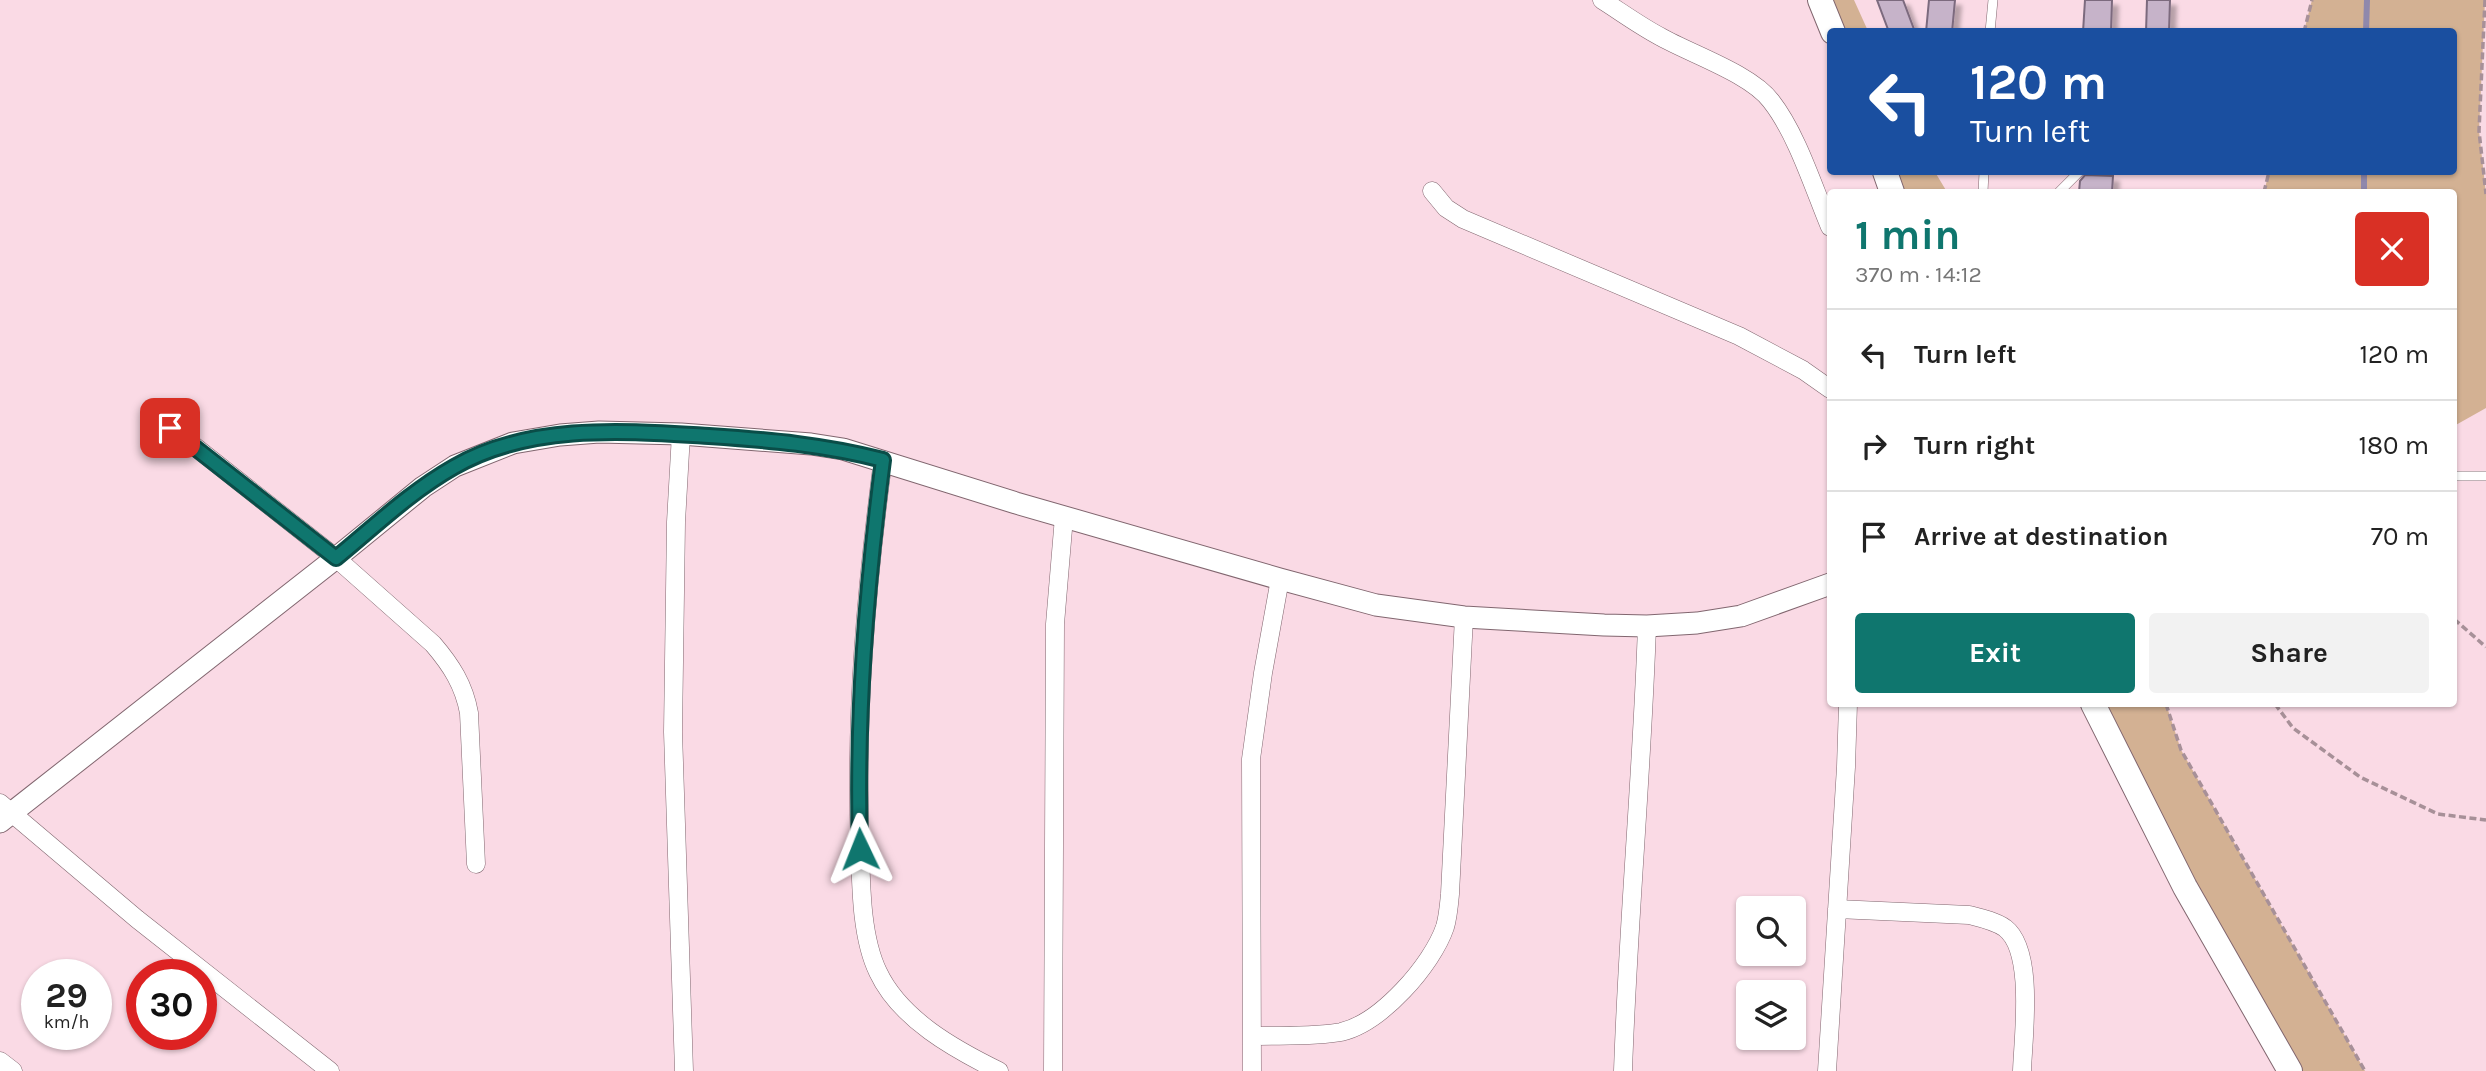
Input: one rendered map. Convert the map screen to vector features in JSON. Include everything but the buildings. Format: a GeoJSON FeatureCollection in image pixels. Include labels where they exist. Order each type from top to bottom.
{"type":"FeatureCollection","features":[{"type":"Feature","properties":{"kind":"main road"},"geometry":{"type":"LineString","coordinates":[[1820,0],[1831,28]]}},
{"type":"Feature","properties":{"kind":"main road"},"geometry":{"type":"LineString","coordinates":[[2095,707],[2185,887],[2290,1071]]}},
{"type":"Feature","properties":{"kind":"street"},"geometry":{"type":"LineString","coordinates":[[1602,0],[1660,37],[1742,78],[1770,99],[1797,150],[1827,220]]}},
{"type":"Feature","properties":{"kind":"street"},"geometry":{"type":"LineString","coordinates":[[1432,191],[1446,208],[1463,219],[1739,336],[1803,370],[1827,387]]}},
{"type":"Feature","properties":{"kind":"street"},"geometry":{"type":"LineString","coordinates":[[170,428],[336,558],[433,645],[459,680],[466,694],[469,713],[476,864]]}},
{"type":"Feature","properties":{"kind":"street"},"geometry":{"type":"LineString","coordinates":[[330,1071],[311,1065],[214,978],[4,813],[336,558],[401,504],[455,466],[513,443],[599,432],[681,434],[843,449],[1064,517],[1376,605],[1464,617],[1647,626],[1697,623],[1741,616],[1827,585]]}},
{"type":"Feature","properties":{"kind":"street"},"geometry":{"type":"LineString","coordinates":[[681,434],[676,522],[673,732],[684,1071]]}},
{"type":"Feature","properties":{"kind":"street"},"geometry":{"type":"LineString","coordinates":[[883,460],[870,563],[858,724],[861,873],[867,942],[877,971],[904,1008],[966,1055],[999,1071]]}},
{"type":"Feature","properties":{"kind":"street"},"geometry":{"type":"LineString","coordinates":[[1053,1071],[1055,624],[1064,517]]}},
{"type":"Feature","properties":{"kind":"street"},"geometry":{"type":"LineString","coordinates":[[1252,1071],[1254,1036],[1251,759],[1280,579]]}},
{"type":"Feature","properties":{"kind":"street"},"geometry":{"type":"LineString","coordinates":[[1254,1036],[1339,1032],[1355,1027],[1395,999],[1438,942],[1446,925],[1450,894],[1464,617]]}},
{"type":"Feature","properties":{"kind":"street"},"geometry":{"type":"LineString","coordinates":[[1623,1071],[1647,626]]}},
{"type":"Feature","properties":{"kind":"street"},"geometry":{"type":"LineString","coordinates":[[1827,1071],[1848,707]]}},
{"type":"Feature","properties":{"kind":"street"},"geometry":{"type":"LineString","coordinates":[[1837,909],[1969,915],[1990,921],[2010,933],[2021,954],[2024,982],[2022,1071]]}},
{"type":"Feature","properties":{"kind":"street"},"geometry":{"type":"LineString","coordinates":[[0,1061],[13,1071]]}},
{"type":"Feature","properties":{"kind":"lane"},"geometry":{"type":"LineString","coordinates":[[1990,28],[1993,0]]}},
{"type":"Feature","properties":{"kind":"lane"},"geometry":{"type":"LineString","coordinates":[[2063,189],[2076,175]]}},
{"type":"Feature","properties":{"kind":"lane"},"geometry":{"type":"LineString","coordinates":[[2457,476],[2486,476]]}},
{"type":"Feature","properties":{"kind":"path"},"geometry":{"type":"LineString","coordinates":[[2305,28],[2312,0]]}},
{"type":"Feature","properties":{"kind":"path"},"geometry":{"type":"LineString","coordinates":[[2485,0],[2479,131],[2486,194]]}},
{"type":"Feature","properties":{"kind":"path"},"geometry":{"type":"LineString","coordinates":[[2457,622],[2486,647]]}},
{"type":"Feature","properties":{"kind":"path"},"geometry":{"type":"LineString","coordinates":[[2167,707],[2181,750],[2365,1071]]}},
{"type":"Feature","properties":{"kind":"path"},"geometry":{"type":"LineString","coordinates":[[2277,707],[2293,728],[2360,777],[2438,814],[2486,820]]}},
{"type":"Feature","properties":{"kind":"shaded area"},"geometry":{"type":"Polygon","coordinates":[[[1820,0],[1854,0],[1867,28],[1832,28],[1820,0]]]}},
{"type":"Feature","properties":{"kind":"shaded area"},"geometry":{"type":"Polygon","coordinates":[[[2312,0],[2485,0],[2479,131],[2486,194],[2486,408],[2457,424],[2457,189],[2265,189],[2268,175],[2457,175],[2457,28],[2305,28],[2312,0]]]}},
{"type":"Feature","properties":{"kind":"shaded area"},"geometry":{"type":"Polygon","coordinates":[[[1886,175],[1937,175],[1945,189],[1891,189],[1886,175]]]}},
{"type":"Feature","properties":{"kind":"shaded area"},"geometry":{"type":"Polygon","coordinates":[[[2095,707],[2167,707],[2181,750],[2365,1071],[2290,1071],[2095,707]]]}},
{"type":"Feature","properties":{"kind":"waterway"},"geometry":{"type":"LineString","coordinates":[[2366,28],[2367,0]]}},
{"type":"Feature","properties":{"kind":"waterway"},"geometry":{"type":"LineString","coordinates":[[2364,175],[2364,189]]}},
{"type":"Feature","properties":{"kind":"route"},"geometry":{"type":"LineString","coordinates":[[170,428],[336,558],[401,504],[455,466],[513,443],[599,432],[681,434],[811,444],[883,460],[871,551],[858,724],[860,849]]}}]}
